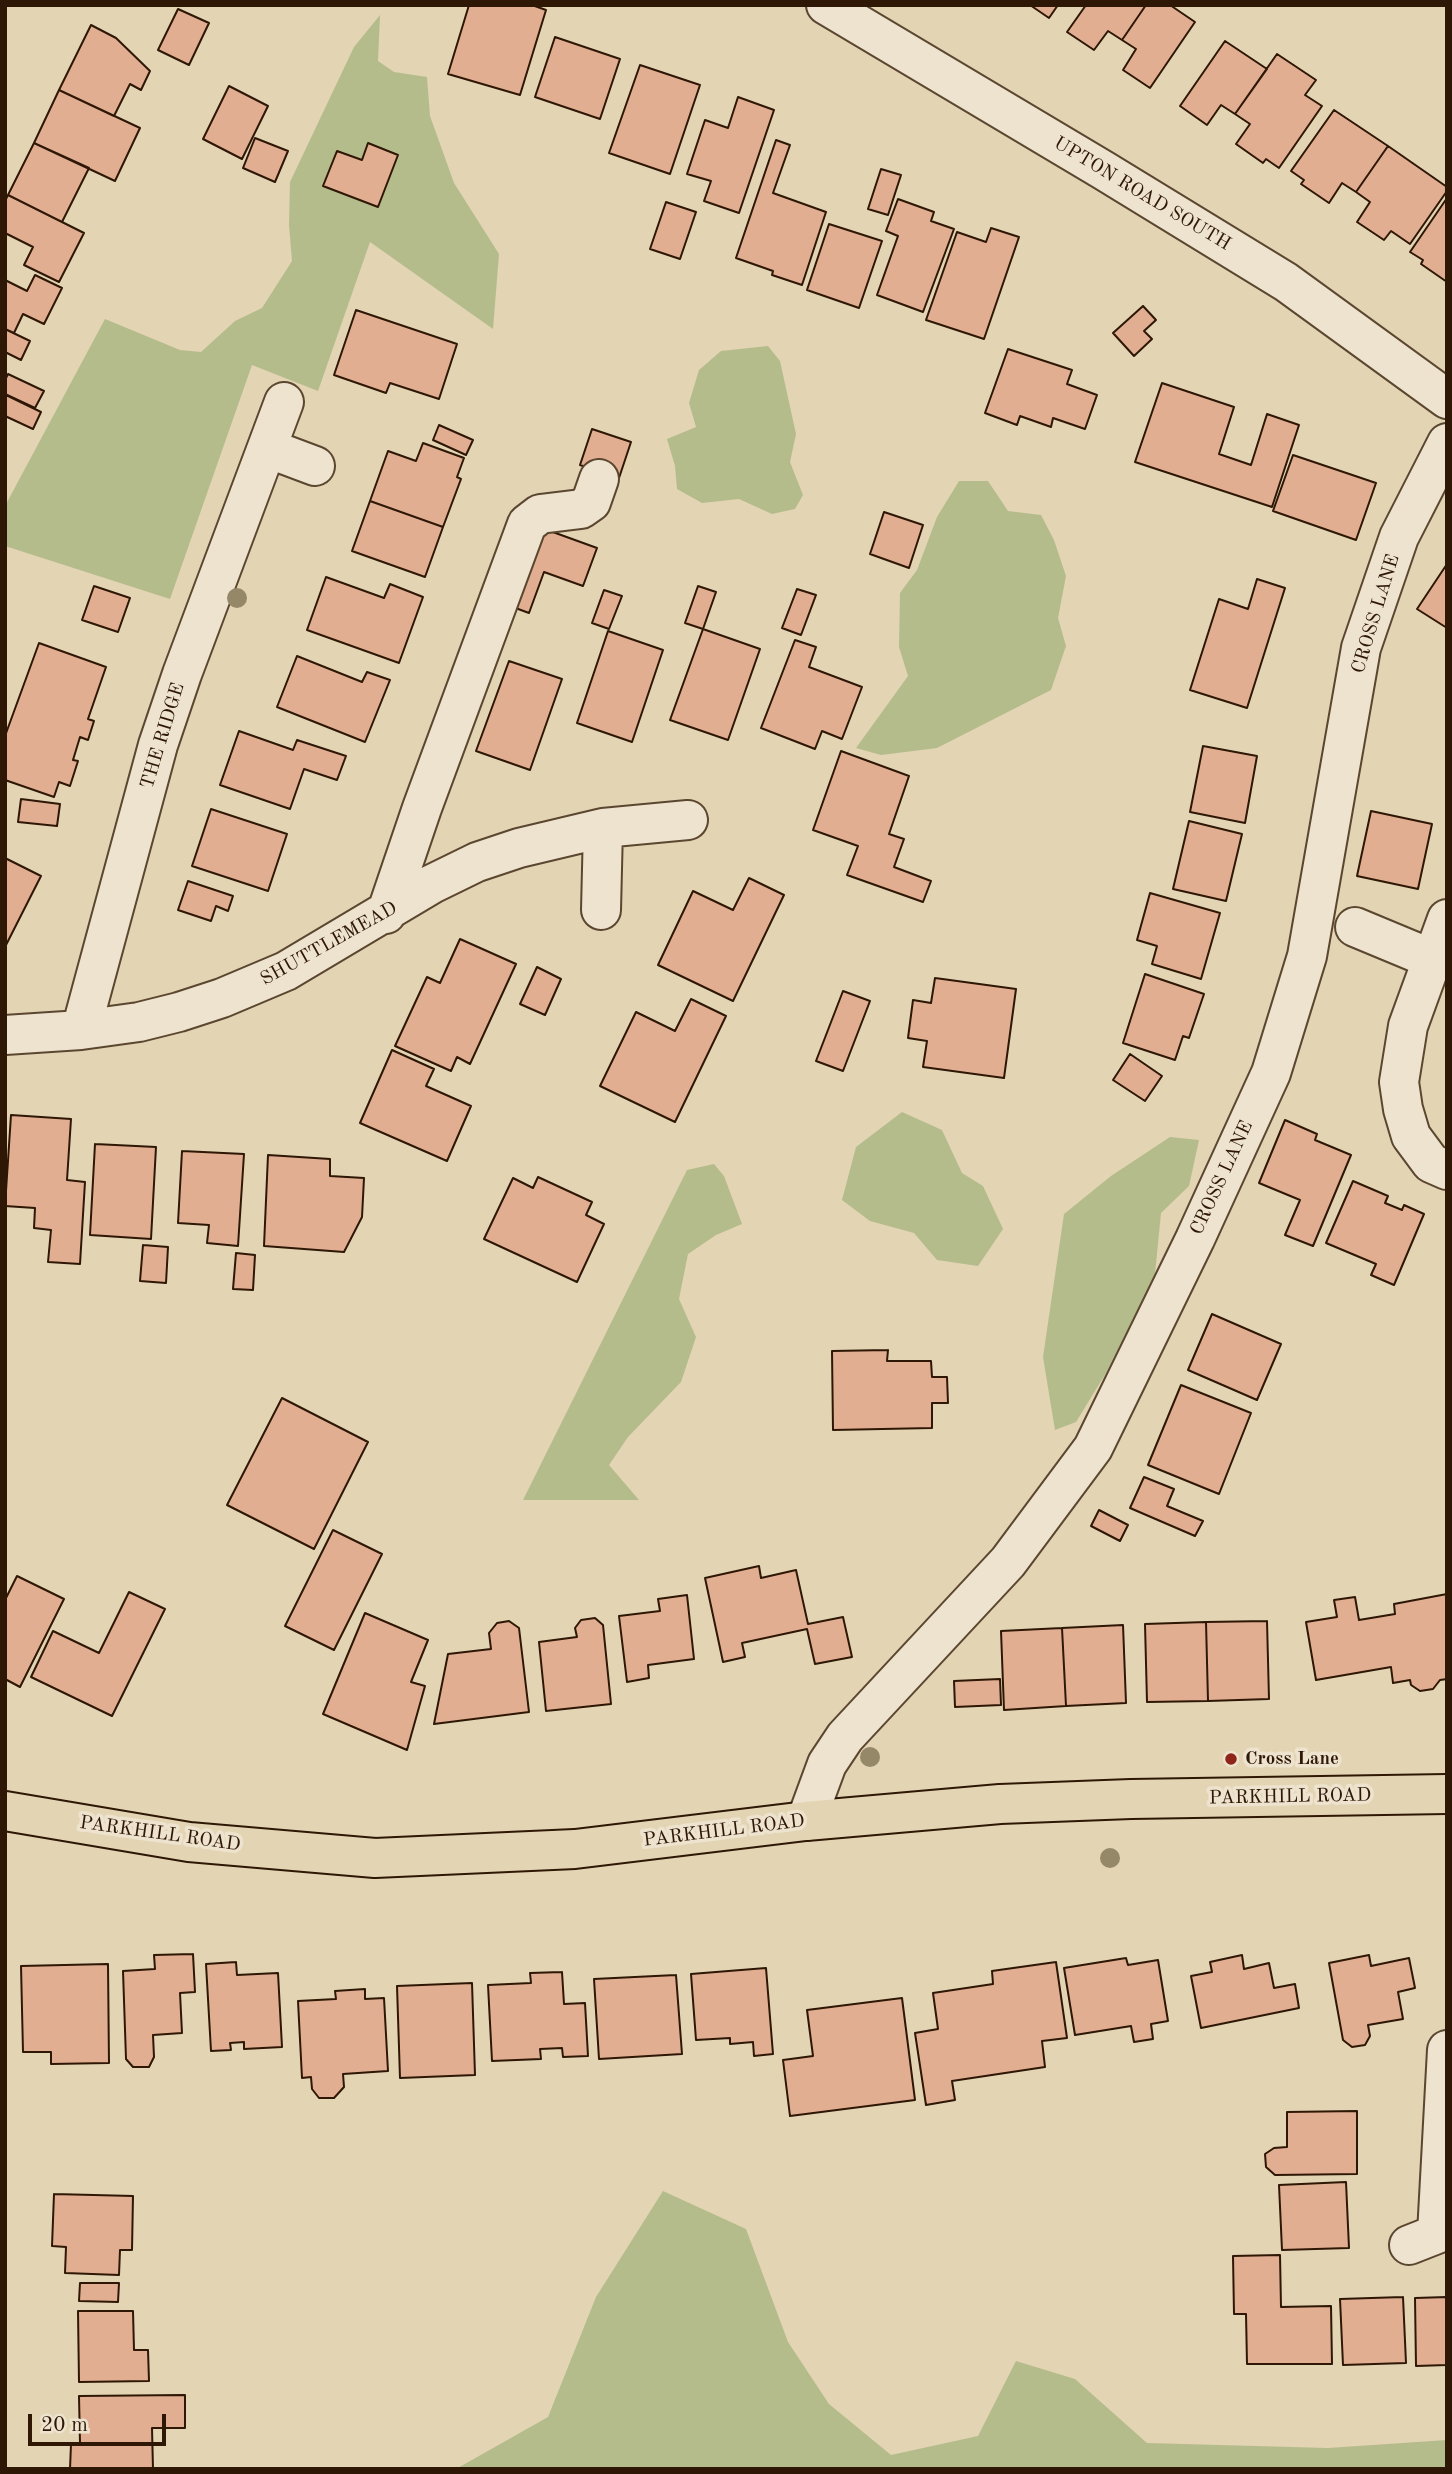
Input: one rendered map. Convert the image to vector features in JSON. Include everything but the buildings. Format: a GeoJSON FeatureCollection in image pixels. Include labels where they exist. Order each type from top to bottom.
{"type":"FeatureCollection","features":[{"type":"Feature","properties":{"kind":"main road","name":"PARKHILL ROAD"},"geometry":{"type":"LineString","coordinates":[[5,1811],[189,1842],[374,1858],[567,1850],[806,1821],[1000,1804],[1447,1794]]}},
{"type":"Feature","properties":{"kind":"street","name":"UPTON ROAD SOUTH"},"geometry":{"type":"LineString","coordinates":[[826,5],[1286,282],[1447,399]]}},
{"type":"Feature","properties":{"kind":"street","name":"THE RIDGE"},"geometry":{"type":"LineString","coordinates":[[81,1030],[158,745],[284,402]]}},
{"type":"Feature","properties":{"kind":"street","name":"CROSS LANE"},"geometry":{"type":"LineString","coordinates":[[806,1821],[827,1764],[845,1737],[1008,1562],[1093,1448],[1272,1073],[1307,957],[1361,648],[1399,537],[1447,443]]}},
{"type":"Feature","properties":{"kind":"street"},"geometry":{"type":"LineString","coordinates":[[267,449],[315,466]]}},
{"type":"Feature","properties":{"kind":"street"},"geometry":{"type":"LineString","coordinates":[[386,914],[422,808],[527,524],[540,514],[581,509],[591,502],[599,479]]}},
{"type":"Feature","properties":{"kind":"street","name":"SHUTTLEMEAD"},"geometry":{"type":"LineString","coordinates":[[5,1035],[81,1030],[139,1022],[222,998],[286,971],[386,914],[432,884],[477,862],[530,845],[603,828],[688,820]]}},
{"type":"Feature","properties":{"kind":"street"},"geometry":{"type":"LineString","coordinates":[[601,910],[603,828]]}},
{"type":"Feature","properties":{"kind":"street"},"geometry":{"type":"LineString","coordinates":[[1447,919],[1408,1026],[1399,1082],[1411,1136],[1431,1163],[1447,1170]]}},
{"type":"Feature","properties":{"kind":"street"},"geometry":{"type":"LineString","coordinates":[[1354,927],[1432,959]]}},
{"type":"Feature","properties":{"kind":"street"},"geometry":{"type":"LineString","coordinates":[[1409,2245],[1437,2234],[1447,2050]]}},
{"type":"Feature","properties":{"kind":"green space"},"geometry":{"type":"Polygon","coordinates":[[[380,15],[378,61],[394,72],[427,77],[430,116],[454,183],[499,254],[493,329],[370,242],[318,391],[252,365],[170,599],[5,546],[5,506],[105,319],[180,350],[201,352],[235,321],[262,308],[292,261],[290,182],[354,47],[380,15]]]}},
{"type":"Feature","properties":{"kind":"green space"},"geometry":{"type":"Polygon","coordinates":[[[768,346],[780,361],[796,434],[790,462],[803,495],[795,509],[772,514],[739,499],[702,503],[677,489],[675,466],[667,439],[696,427],[689,403],[699,370],[721,351],[768,346]]]}},
{"type":"Feature","properties":{"kind":"green space"},"geometry":{"type":"Polygon","coordinates":[[[959,481],[988,481],[1008,511],[1041,515],[1054,540],[1066,576],[1058,618],[1066,646],[1051,690],[937,748],[881,755],[856,748],[908,676],[899,647],[900,593],[917,570],[937,517],[959,481]]]}},
{"type":"Feature","properties":{"kind":"green space"},"geometry":{"type":"Polygon","coordinates":[[[902,1112],[942,1130],[962,1173],[983,1186],[1003,1229],[978,1266],[937,1260],[914,1233],[870,1221],[842,1200],[856,1147],[902,1112]]]}},
{"type":"Feature","properties":{"kind":"green space"},"geometry":{"type":"Polygon","coordinates":[[[1170,1137],[1199,1140],[1189,1186],[1161,1213],[1155,1274],[1106,1373],[1076,1422],[1055,1430],[1043,1357],[1064,1214],[1111,1176],[1170,1137]]]}},
{"type":"Feature","properties":{"kind":"green space"},"geometry":{"type":"Polygon","coordinates":[[[714,1164],[724,1176],[742,1224],[716,1235],[688,1254],[679,1299],[696,1337],[681,1382],[628,1437],[609,1465],[639,1500],[523,1500],[687,1170],[714,1164]]]}},
{"type":"Feature","properties":{"kind":"green space"},"geometry":{"type":"Polygon","coordinates":[[[663,2191],[746,2229],[788,2342],[829,2404],[891,2455],[978,2436],[1016,2361],[1075,2379],[1147,2443],[1328,2448],[1447,2440],[1447,2469],[456,2469],[548,2417],[596,2297],[663,2191]]]}},
{"type":"Feature","properties":{"kind":"place","name":"Cross Lane"},"geometry":{"type":"Point","coordinates":[1231,1759]}}]}
